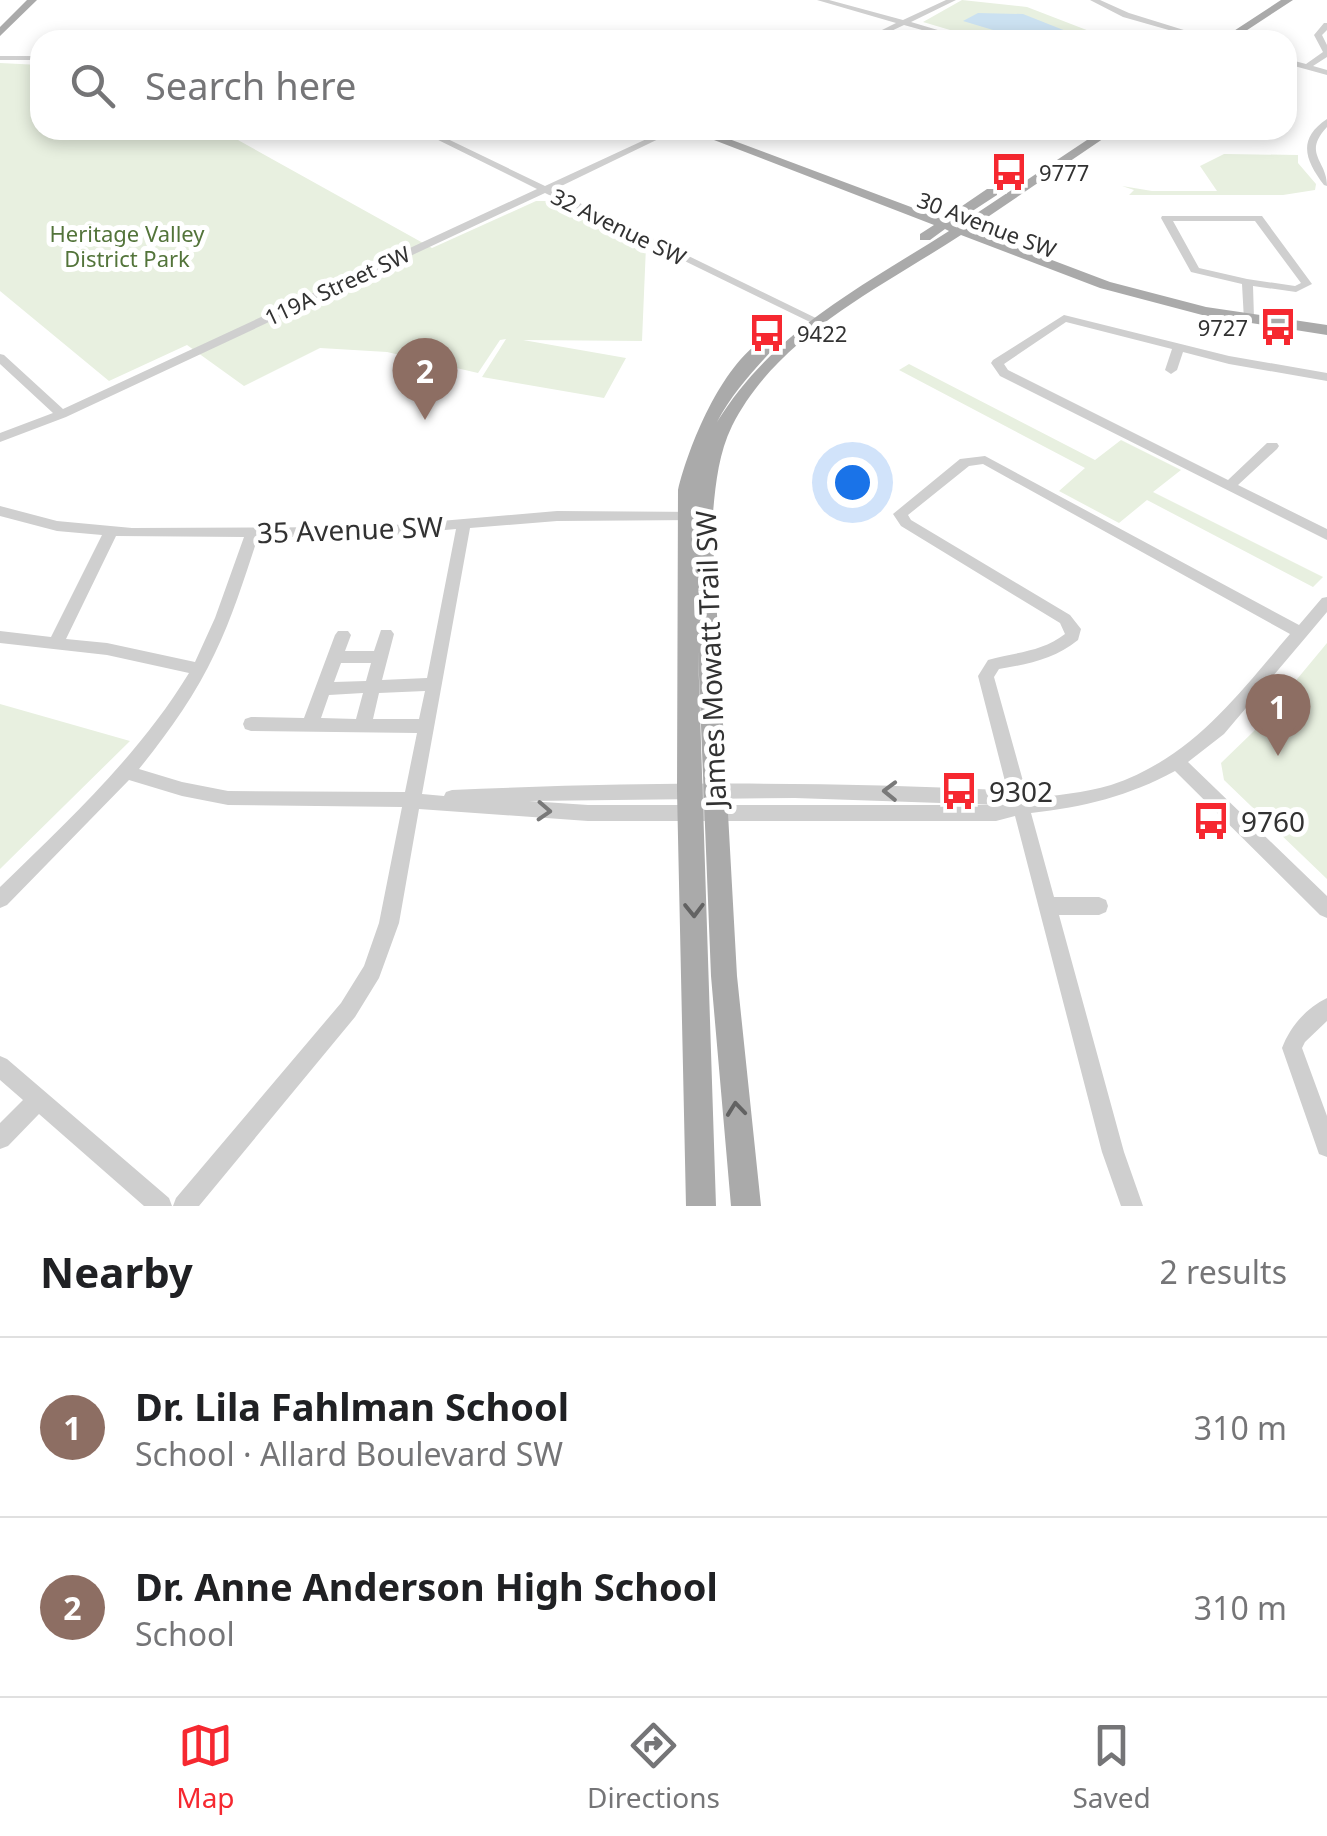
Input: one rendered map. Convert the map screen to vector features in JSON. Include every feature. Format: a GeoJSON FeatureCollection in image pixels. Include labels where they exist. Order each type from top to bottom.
{"type":"FeatureCollection","features":[{"type":"Feature","properties":{"kind":"main road"},"geometry":{"type":"LineString","coordinates":[[0,32],[32,0]]}},
{"type":"Feature","properties":{"kind":"main road"},"geometry":{"type":"LineString","coordinates":[[23,11],[41,0]]}},
{"type":"Feature","properties":{"kind":"main road"},"geometry":{"type":"LineString","coordinates":[[1242,30],[1288,0]]}},
{"type":"Feature","properties":{"kind":"main road"},"geometry":{"type":"LineString","coordinates":[[1256,30],[1302,0]]}},
{"type":"Feature","properties":{"kind":"main road","name":"30 Avenue SW"},"geometry":{"type":"LineString","coordinates":[[720,140],[1091,288],[1327,330]]}},
{"type":"Feature","properties":{"kind":"main road"},"geometry":{"type":"LineString","coordinates":[[1058,158],[1080,140]]}},
{"type":"Feature","properties":{"kind":"main road","name":"James Mowatt Trail SW"},"geometry":{"type":"LineString","coordinates":[[810,319],[888,276],[1006,184],[1091,140]]}},
{"type":"Feature","properties":{"kind":"main road","name":"James Mowatt Trail SW"},"geometry":{"type":"LineString","coordinates":[[701,1206],[702,802],[694,515],[714,447],[736,402],[810,319],[947,230],[1002,202],[1058,158]]}},
{"type":"Feature","properties":{"kind":"main road","name":"James Mowatt Trail SW"},"geometry":{"type":"LineString","coordinates":[[702,802],[724,976],[746,1206]]}},
{"type":"Feature","properties":{"kind":"street"},"geometry":{"type":"LineString","coordinates":[[820,0],[932,30]]}},
{"type":"Feature","properties":{"kind":"street"},"geometry":{"type":"LineString","coordinates":[[887,30],[952,0]]}},
{"type":"Feature","properties":{"kind":"street"},"geometry":{"type":"LineString","coordinates":[[1094,0],[1132,17],[1177,30]]}},
{"type":"Feature","properties":{"kind":"street"},"geometry":{"type":"LineString","coordinates":[[1307,67],[1326,54],[1319,46],[1318,33],[1327,25]]}},
{"type":"Feature","properties":{"kind":"street"},"geometry":{"type":"LineString","coordinates":[[0,58],[30,58]]}},
{"type":"Feature","properties":{"kind":"street"},"geometry":{"type":"LineString","coordinates":[[1297,64],[1327,73]]}},
{"type":"Feature","properties":{"kind":"street"},"geometry":{"type":"LineString","coordinates":[[1327,122],[1313,136],[1310,152],[1315,168],[1327,183]]}},
{"type":"Feature","properties":{"kind":"street","name":"32 Avenue SW"},"geometry":{"type":"LineString","coordinates":[[443,140],[810,319]]}},
{"type":"Feature","properties":{"kind":"street","name":"119A Street SW"},"geometry":{"type":"LineString","coordinates":[[0,438],[62,414],[652,140]]}},
{"type":"Feature","properties":{"kind":"street"},"geometry":{"type":"LineString","coordinates":[[1166,218],[1258,218],[1307,284],[1296,289],[1247,282],[1195,270],[1166,218]]}},
{"type":"Feature","properties":{"kind":"street"},"geometry":{"type":"LineString","coordinates":[[1247,282],[1248,318]]}},
{"type":"Feature","properties":{"kind":"street"},"geometry":{"type":"LineString","coordinates":[[1327,377],[1178,349],[1064,318],[1000,359],[997,366],[1004,373],[1327,535]]}},
{"type":"Feature","properties":{"kind":"street"},"geometry":{"type":"LineString","coordinates":[[1171,370],[1178,349]]}},
{"type":"Feature","properties":{"kind":"street"},"geometry":{"type":"LineString","coordinates":[[0,358],[62,414]]}},
{"type":"Feature","properties":{"kind":"street"},"geometry":{"type":"LineString","coordinates":[[1229,486],[1272,446]]}},
{"type":"Feature","properties":{"kind":"street"},"geometry":{"type":"LineString","coordinates":[[1132,1206],[1113,1152],[987,671],[994,664],[1031,657],[1060,645],[1073,636],[1074,629],[902,520],[901,510],[968,460],[989,461],[1301,633]]}},
{"type":"Feature","properties":{"kind":"street","name":"35 Avenue SW"},"geometry":{"type":"LineString","coordinates":[[0,511],[58,526],[111,532],[371,532],[558,516],[694,515]]}},
{"type":"Feature","properties":{"kind":"street"},"geometry":{"type":"LineString","coordinates":[[184,1206],[359,995],[386,934],[464,526]]}},
{"type":"Feature","properties":{"kind":"street"},"geometry":{"type":"LineString","coordinates":[[56,643],[111,532]]}},
{"type":"Feature","properties":{"kind":"street"},"geometry":{"type":"LineString","coordinates":[[0,899],[154,740],[200,669],[253,532]]}},
{"type":"Feature","properties":{"kind":"street"},"geometry":{"type":"LineString","coordinates":[[126,772],[228,798],[412,801],[574,813],[702,802],[996,814],[1020,806],[1108,793],[1176,762],[1218,730],[1327,602]]}},
{"type":"Feature","properties":{"kind":"street"},"geometry":{"type":"LineString","coordinates":[[363,726],[386,634]]}},
{"type":"Feature","properties":{"kind":"street"},"geometry":{"type":"LineString","coordinates":[[310,725],[342,635]]}},
{"type":"Feature","properties":{"kind":"street"},"geometry":{"type":"LineString","coordinates":[[0,637],[200,669]]}},
{"type":"Feature","properties":{"kind":"street"},"geometry":{"type":"LineString","coordinates":[[336,657],[380,657]]}},
{"type":"Feature","properties":{"kind":"street"},"geometry":{"type":"LineString","coordinates":[[323,689],[433,684]]}},
{"type":"Feature","properties":{"kind":"street"},"geometry":{"type":"LineString","coordinates":[[252,724],[425,726]]}},
{"type":"Feature","properties":{"kind":"street"},"geometry":{"type":"LineString","coordinates":[[1176,762],[1327,909]]}},
{"type":"Feature","properties":{"kind":"street"},"geometry":{"type":"LineString","coordinates":[[1047,906],[1099,906]]}},
{"type":"Feature","properties":{"kind":"street"},"geometry":{"type":"LineString","coordinates":[[1327,1008],[1297,1035],[1292,1048],[1327,1146]]}},
{"type":"Feature","properties":{"kind":"street"},"geometry":{"type":"LineString","coordinates":[[0,1066],[161,1206]]}},
{"type":"Feature","properties":{"kind":"street"},"geometry":{"type":"LineString","coordinates":[[0,1138],[38,1100]]}},
{"type":"Feature","properties":{"kind":"green space"},"geometry":{"type":"Polygon","coordinates":[[[962,0],[1027,7],[1087,30],[950,30],[923,22],[962,0]]]}},
{"type":"Feature","properties":{"kind":"green space","name":"Heritage Valley District Park"},"geometry":{"type":"Polygon","coordinates":[[[0,63],[30,64],[30,140],[238,140],[432,248],[536,201],[546,201],[646,246],[642,341],[523,340],[626,358],[604,398],[482,377],[506,339],[500,340],[478,373],[387,352],[320,348],[244,386],[187,345],[109,381],[0,291],[0,63]]]}},
{"type":"Feature","properties":{"kind":"green space"},"geometry":{"type":"Polygon","coordinates":[[[1224,154],[1298,155],[1298,163],[1316,184],[1315,190],[1283,195],[1129,195],[1134,190],[1122,186],[1152,191],[1217,191],[1200,166],[1224,154]]]}},
{"type":"Feature","properties":{"kind":"green space"},"geometry":{"type":"Polygon","coordinates":[[[909,364],[1095,460],[1121,440],[1181,470],[1153,492],[1323,577],[1313,587],[1147,500],[1119,523],[1059,491],[1085,468],[899,370],[909,364]]]}},
{"type":"Feature","properties":{"kind":"green space"},"geometry":{"type":"Polygon","coordinates":[[[1327,643],[1327,879],[1224,780],[1221,763],[1254,731],[1327,643]]]}},
{"type":"Feature","properties":{"kind":"green space"},"geometry":{"type":"Polygon","coordinates":[[[0,704],[130,741],[0,869],[0,704]]]}},
{"type":"Feature","properties":{"kind":"water"},"geometry":{"type":"Polygon","coordinates":[[[978,13],[1023,14],[1063,30],[993,30],[963,21],[978,13]]]}},
{"type":"Feature","properties":{"kind":"place","name":"9777"},"geometry":{"type":"Point","coordinates":[1009,172]}},
{"type":"Feature","properties":{"kind":"place","name":"9727"},"geometry":{"type":"Point","coordinates":[1278,327]}},
{"type":"Feature","properties":{"kind":"place","name":"9422"},"geometry":{"type":"Point","coordinates":[767,333]}},
{"type":"Feature","properties":{"kind":"place","name":"Dr. Anne Anderson High School"},"geometry":{"type":"Point","coordinates":[425,420]}},
{"type":"Feature","properties":{"kind":"place","name":"Dr. Lila Fahlman School"},"geometry":{"type":"Point","coordinates":[1278,756]}},
{"type":"Feature","properties":{"kind":"place","name":"9302"},"geometry":{"type":"Point","coordinates":[959,791]}},
{"type":"Feature","properties":{"kind":"place","name":"9760"},"geometry":{"type":"Point","coordinates":[1211,821]}}]}
